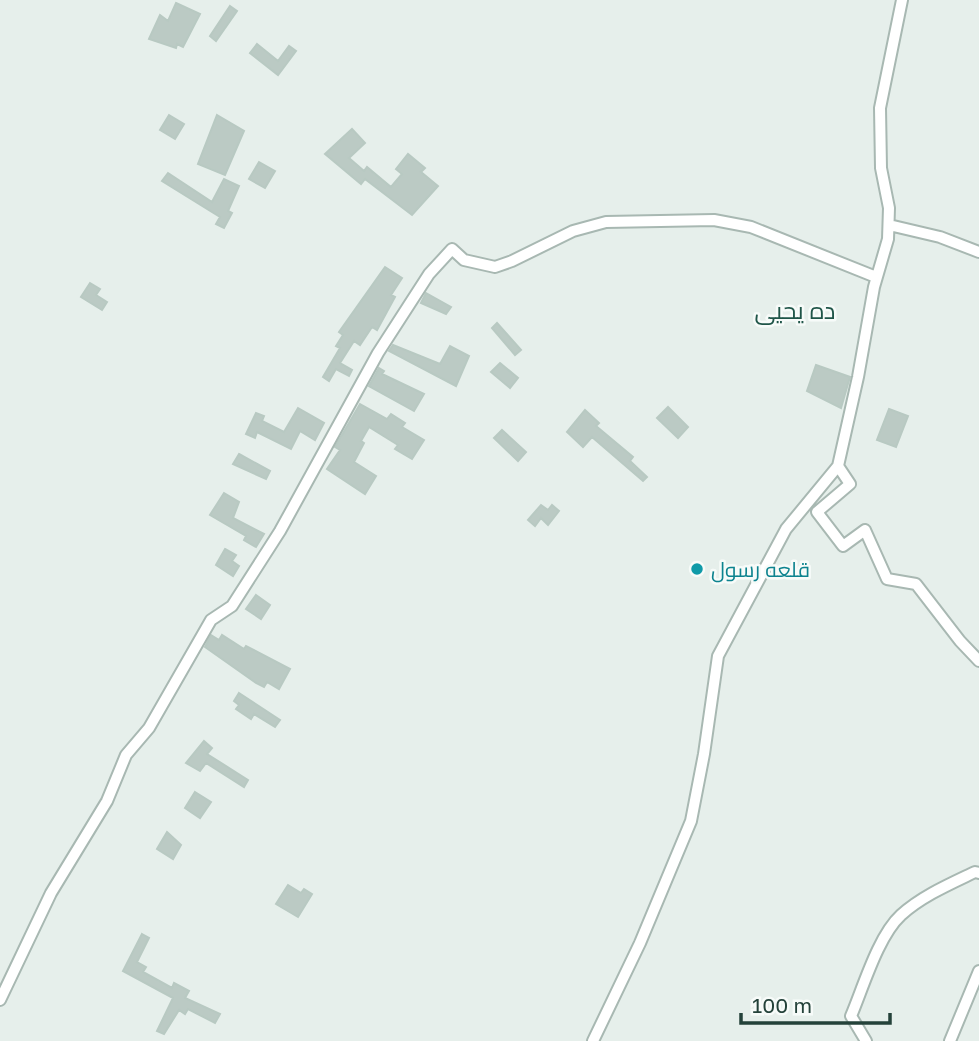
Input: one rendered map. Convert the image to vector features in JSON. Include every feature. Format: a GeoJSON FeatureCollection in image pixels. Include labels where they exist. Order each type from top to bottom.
{"type":"FeatureCollection","features":[{"type":"Feature","properties":{"kind":"street"},"geometry":{"type":"LineString","coordinates":[[593,1041],[640,943],[691,821],[718,656],[786,529],[838,466],[889,225],[889,208],[881,168],[880,108],[902,0]]}},
{"type":"Feature","properties":{"kind":"street"},"geometry":{"type":"LineString","coordinates":[[0,1000],[51,893],[107,802],[126,755],[149,728],[211,620],[232,606],[280,531],[378,353],[429,274],[452,249],[464,260],[495,267],[573,231],[606,222],[714,220],[751,227],[876,277]]}},
{"type":"Feature","properties":{"kind":"street"},"geometry":{"type":"LineString","coordinates":[[889,225],[940,237],[979,251]]}},
{"type":"Feature","properties":{"kind":"street"},"geometry":{"type":"LineString","coordinates":[[838,466],[850,484],[817,512],[844,546],[865,530],[887,579],[916,584],[979,661]]}},
{"type":"Feature","properties":{"kind":"street"},"geometry":{"type":"LineString","coordinates":[[866,1041],[850,1016],[887,933],[900,916],[935,892],[975,872],[979,873]]}},
{"type":"Feature","properties":{"kind":"street"},"geometry":{"type":"LineString","coordinates":[[950,1041],[979,971]]}},
{"type":"Feature","properties":{"kind":"building"},"geometry":{"type":"Polygon","coordinates":[[[176,3],[200,14],[183,47],[177,44],[176,48],[149,39],[160,15],[168,21],[176,3]]]}},
{"type":"Feature","properties":{"kind":"building"},"geometry":{"type":"Polygon","coordinates":[[[230,6],[237,11],[216,41],[210,36],[230,6]]]}},
{"type":"Feature","properties":{"kind":"building"},"geometry":{"type":"Polygon","coordinates":[[[257,44],[278,61],[289,46],[296,51],[278,75],[250,53],[257,44]]]}},
{"type":"Feature","properties":{"kind":"building"},"geometry":{"type":"Polygon","coordinates":[[[169,115],[184,124],[175,139],[160,130],[169,115]]]}},
{"type":"Feature","properties":{"kind":"building"},"geometry":{"type":"Polygon","coordinates":[[[217,115],[244,131],[225,175],[198,164],[217,115]]]}},
{"type":"Feature","properties":{"kind":"building"},"geometry":{"type":"Polygon","coordinates":[[[352,129],[365,143],[349,158],[364,171],[367,167],[391,187],[402,174],[396,169],[408,154],[425,168],[421,172],[438,186],[412,215],[365,179],[361,184],[325,154],[352,129]]]}},
{"type":"Feature","properties":{"kind":"building"},"geometry":{"type":"Polygon","coordinates":[[[259,162],[275,171],[265,188],[249,179],[259,162]]]}},
{"type":"Feature","properties":{"kind":"building"},"geometry":{"type":"Polygon","coordinates":[[[168,173],[212,202],[224,179],[239,186],[228,211],[232,213],[224,228],[216,224],[220,217],[162,181],[168,173]]]}},
{"type":"Feature","properties":{"kind":"building"},"geometry":{"type":"Polygon","coordinates":[[[385,267],[402,278],[391,295],[395,297],[377,330],[372,327],[360,345],[354,341],[340,363],[352,370],[349,376],[336,369],[329,381],[323,377],[340,348],[336,346],[343,335],[339,332],[385,267]]]}},
{"type":"Feature","properties":{"kind":"building"},"geometry":{"type":"Polygon","coordinates":[[[90,283],[100,289],[96,295],[107,302],[102,310],[81,297],[90,283]]]}},
{"type":"Feature","properties":{"kind":"building"},"geometry":{"type":"Polygon","coordinates":[[[426,293],[451,307],[446,314],[421,303],[426,293]]]}},
{"type":"Feature","properties":{"kind":"building"},"geometry":{"type":"Polygon","coordinates":[[[497,323],[521,350],[515,355],[492,328],[497,323]]]}},
{"type":"Feature","properties":{"kind":"building"},"geometry":{"type":"Polygon","coordinates":[[[393,345],[440,364],[450,346],[469,356],[456,386],[389,351],[393,345]]]}},
{"type":"Feature","properties":{"kind":"building"},"geometry":{"type":"Polygon","coordinates":[[[500,363],[518,378],[510,388],[491,372],[500,363]]]}},
{"type":"Feature","properties":{"kind":"building"},"geometry":{"type":"Polygon","coordinates":[[[816,365],[850,377],[841,408],[807,391],[816,365]]]}},
{"type":"Feature","properties":{"kind":"building"},"geometry":{"type":"Polygon","coordinates":[[[379,368],[384,371],[382,374],[424,394],[414,411],[369,386],[379,368]]]}},
{"type":"Feature","properties":{"kind":"building"},"geometry":{"type":"Polygon","coordinates":[[[360,404],[387,419],[391,414],[405,423],[402,427],[424,440],[412,459],[395,449],[398,445],[369,427],[354,462],[376,476],[365,494],[327,469],[340,450],[335,447],[360,404]]]}},
{"type":"Feature","properties":{"kind":"building"},"geometry":{"type":"Polygon","coordinates":[[[668,407],[688,427],[678,438],[657,418],[668,407]]]}},
{"type":"Feature","properties":{"kind":"building"},"geometry":{"type":"Polygon","coordinates":[[[298,408],[324,423],[315,440],[300,431],[291,449],[257,432],[255,438],[246,434],[256,413],[264,416],[262,421],[284,432],[298,408]]]}},
{"type":"Feature","properties":{"kind":"building"},"geometry":{"type":"Polygon","coordinates":[[[889,409],[908,416],[896,447],[877,440],[889,409]]]}},
{"type":"Feature","properties":{"kind":"building"},"geometry":{"type":"Polygon","coordinates":[[[585,410],[599,423],[596,426],[633,457],[630,461],[647,477],[643,481],[592,437],[583,447],[567,432],[585,410]]]}},
{"type":"Feature","properties":{"kind":"building"},"geometry":{"type":"Polygon","coordinates":[[[502,430],[526,452],[518,461],[494,438],[502,430]]]}},
{"type":"Feature","properties":{"kind":"building"},"geometry":{"type":"Polygon","coordinates":[[[239,454],[270,471],[266,479],[233,464],[239,454]]]}},
{"type":"Feature","properties":{"kind":"building"},"geometry":{"type":"Polygon","coordinates":[[[224,493],[239,502],[233,518],[264,534],[256,547],[244,540],[246,536],[210,515],[224,493]]]}},
{"type":"Feature","properties":{"kind":"building"},"geometry":{"type":"Polygon","coordinates":[[[541,505],[548,510],[552,505],[559,511],[548,525],[541,518],[535,526],[528,520],[541,505]]]}},
{"type":"Feature","properties":{"kind":"building"},"geometry":{"type":"Polygon","coordinates":[[[225,549],[236,555],[232,561],[239,566],[233,576],[216,565],[225,549]]]}},
{"type":"Feature","properties":{"kind":"building"},"geometry":{"type":"Polygon","coordinates":[[[256,595],[270,605],[261,619],[246,609],[256,595]]]}},
{"type":"Feature","properties":{"kind":"building"},"geometry":{"type":"Polygon","coordinates":[[[211,635],[219,640],[222,635],[244,649],[246,646],[290,669],[279,689],[267,682],[264,687],[256,683],[205,647],[211,635]]]}},
{"type":"Feature","properties":{"kind":"building"},"geometry":{"type":"Polygon","coordinates":[[[239,693],[280,720],[275,727],[254,714],[251,719],[236,709],[239,705],[234,701],[239,693]]]}},
{"type":"Feature","properties":{"kind":"building"},"geometry":{"type":"Polygon","coordinates":[[[204,741],[212,748],[207,754],[248,780],[244,787],[206,763],[200,771],[186,763],[204,741]]]}},
{"type":"Feature","properties":{"kind":"building"},"geometry":{"type":"Polygon","coordinates":[[[195,792],[211,802],[200,818],[185,808],[195,792]]]}},
{"type":"Feature","properties":{"kind":"building"},"geometry":{"type":"Polygon","coordinates":[[[167,832],[181,845],[173,859],[157,849],[167,832]]]}},
{"type":"Feature","properties":{"kind":"building"},"geometry":{"type":"Polygon","coordinates":[[[288,885],[301,893],[304,889],[312,894],[298,917],[276,904],[288,885]]]}},
{"type":"Feature","properties":{"kind":"building"},"geometry":{"type":"Polygon","coordinates":[[[142,934],[149,938],[137,962],[146,967],[143,972],[172,988],[174,983],[189,991],[185,998],[220,1014],[215,1023],[188,1009],[185,1014],[179,1010],[164,1034],[157,1031],[173,998],[123,971],[142,934]]]}},
{"type":"Feature","properties":{"kind":"place","name":"قلعه رسول"},"geometry":{"type":"Point","coordinates":[697,569]}},
{"type":"Feature","properties":{"kind":"district","name":"ده یحیی"},"geometry":{"type":"Point","coordinates":[795,309]}}]}
